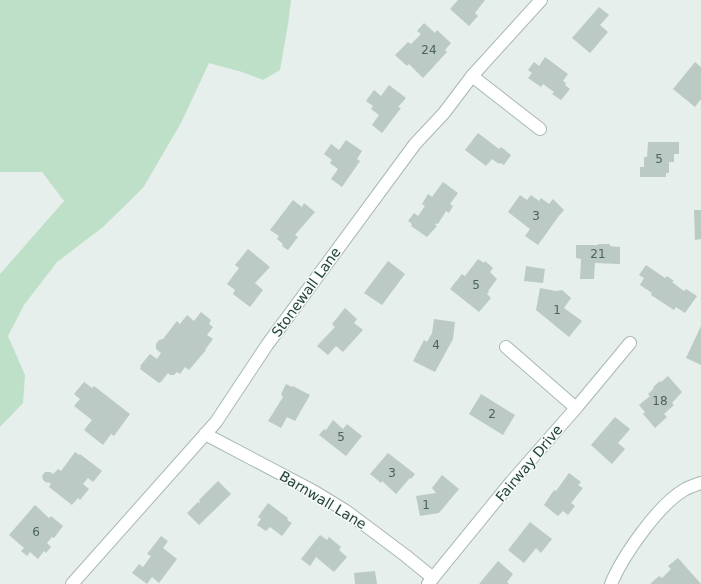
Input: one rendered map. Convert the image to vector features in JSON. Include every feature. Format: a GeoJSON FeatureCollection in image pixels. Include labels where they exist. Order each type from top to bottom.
{"type":"FeatureCollection","features":[{"type":"Feature","properties":{"kind":"street","name":"Stonewall Lane"},"geometry":{"type":"LineString","coordinates":[[72,584],[216,422],[267,346],[415,144],[444,113],[472,76],[541,0]]}},
{"type":"Feature","properties":{"kind":"street"},"geometry":{"type":"LineString","coordinates":[[472,76],[540,129]]}},
{"type":"Feature","properties":{"kind":"street","name":"Fairway Drive"},"geometry":{"type":"LineString","coordinates":[[431,581],[512,481],[576,408],[630,343]]}},
{"type":"Feature","properties":{"kind":"street"},"geometry":{"type":"LineString","coordinates":[[506,347],[576,408]]}},
{"type":"Feature","properties":{"kind":"street","name":"Barnwall Lane"},"geometry":{"type":"LineString","coordinates":[[205,434],[315,492],[346,511],[406,556],[431,581]]}},
{"type":"Feature","properties":{"kind":"street"},"geometry":{"type":"LineString","coordinates":[[611,584],[614,576],[638,537],[661,509],[683,491],[701,483]]}},
{"type":"Feature","properties":{"kind":"green space"},"geometry":{"type":"Polygon","coordinates":[[[0,0],[291,0],[280,70],[263,80],[242,72],[209,63],[181,123],[143,188],[103,227],[57,262],[24,305],[8,336],[25,375],[23,403],[0,427],[0,274],[64,201],[42,172],[0,172],[0,0]]]}},
{"type":"Feature","properties":{"kind":"building"},"geometry":{"type":"Polygon","coordinates":[[[458,0],[485,0],[475,13],[478,16],[469,26],[450,9],[458,0]]]}},
{"type":"Feature","properties":{"kind":"building"},"geometry":{"type":"Polygon","coordinates":[[[599,7],[609,15],[600,25],[608,32],[590,53],[572,38],[599,7]]]}},
{"type":"Feature","properties":{"kind":"building"},"geometry":{"type":"Polygon","coordinates":[[[424,23],[435,33],[437,30],[451,43],[445,50],[447,52],[423,78],[409,64],[407,66],[395,55],[408,42],[411,44],[421,34],[417,31],[424,23]]]}},
{"type":"Feature","properties":{"kind":"building"},"geometry":{"type":"Polygon","coordinates":[[[545,57],[568,74],[563,81],[570,89],[561,100],[552,94],[554,92],[543,84],[541,87],[528,78],[532,73],[528,70],[534,62],[539,66],[545,57]]]}},
{"type":"Feature","properties":{"kind":"building"},"geometry":{"type":"Polygon","coordinates":[[[695,62],[701,67],[701,99],[695,107],[673,89],[695,62]]]}},
{"type":"Feature","properties":{"kind":"building"},"geometry":{"type":"Polygon","coordinates":[[[389,85],[406,98],[398,107],[401,108],[382,133],[372,125],[379,115],[371,109],[373,106],[366,101],[374,90],[381,96],[389,85]]]}},
{"type":"Feature","properties":{"kind":"building"},"geometry":{"type":"Polygon","coordinates":[[[478,133],[499,149],[501,147],[511,155],[504,165],[499,164],[492,159],[486,166],[465,150],[478,133]]]}},
{"type":"Feature","properties":{"kind":"building"},"geometry":{"type":"Polygon","coordinates":[[[346,140],[362,151],[357,159],[360,161],[342,187],[331,179],[338,169],[330,163],[332,160],[324,154],[331,144],[339,150],[346,140]]]}},
{"type":"Feature","properties":{"kind":"building"},"geometry":{"type":"Polygon","coordinates":[[[648,142],[679,142],[679,154],[674,154],[674,162],[669,162],[669,173],[666,173],[666,177],[640,177],[640,167],[644,167],[644,157],[647,157],[648,142]]]}},
{"type":"Feature","properties":{"kind":"building"},"geometry":{"type":"Polygon","coordinates":[[[443,182],[458,193],[450,204],[453,206],[449,213],[446,211],[438,224],[437,223],[435,225],[437,226],[427,237],[411,226],[412,224],[408,221],[414,213],[418,216],[425,206],[422,204],[428,194],[432,197],[443,182]]]}},
{"type":"Feature","properties":{"kind":"building"},"geometry":{"type":"Polygon","coordinates":[[[520,195],[527,200],[531,195],[539,201],[541,198],[549,204],[553,199],[564,210],[538,245],[525,236],[530,229],[508,212],[520,195]]]}},
{"type":"Feature","properties":{"kind":"building"},"geometry":{"type":"Polygon","coordinates":[[[293,200],[302,207],[304,203],[315,212],[295,235],[298,237],[288,250],[282,246],[283,244],[277,239],[279,236],[270,230],[293,200]]]}},
{"type":"Feature","properties":{"kind":"building"},"geometry":{"type":"Polygon","coordinates":[[[694,210],[701,210],[701,239],[695,240],[694,210]]]}},
{"type":"Feature","properties":{"kind":"building"},"geometry":{"type":"Polygon","coordinates":[[[610,244],[610,246],[620,247],[620,264],[595,263],[594,279],[580,279],[581,259],[576,258],[576,245],[610,244]]]}},
{"type":"Feature","properties":{"kind":"building"},"geometry":{"type":"Polygon","coordinates":[[[248,249],[270,267],[255,283],[263,290],[250,307],[233,294],[235,290],[227,284],[239,268],[235,265],[248,249]]]}},
{"type":"Feature","properties":{"kind":"building"},"geometry":{"type":"Polygon","coordinates":[[[478,259],[484,263],[485,261],[493,268],[490,272],[497,279],[487,294],[491,298],[479,312],[450,289],[462,274],[465,276],[478,259]]]}},
{"type":"Feature","properties":{"kind":"building"},"geometry":{"type":"Polygon","coordinates":[[[388,261],[405,274],[382,305],[364,293],[388,261]]]}},
{"type":"Feature","properties":{"kind":"building"},"geometry":{"type":"Polygon","coordinates":[[[646,265],[665,278],[667,276],[684,291],[686,289],[697,296],[685,313],[676,307],[674,310],[651,295],[652,293],[640,285],[644,278],[639,275],[646,265]]]}},
{"type":"Feature","properties":{"kind":"building"},"geometry":{"type":"Polygon","coordinates":[[[526,266],[545,269],[543,283],[524,281],[526,266]]]}},
{"type":"Feature","properties":{"kind":"building"},"geometry":{"type":"Polygon","coordinates":[[[540,288],[556,291],[562,290],[571,298],[564,308],[582,321],[569,337],[536,310],[540,288]]]}},
{"type":"Feature","properties":{"kind":"building"},"geometry":{"type":"Polygon","coordinates":[[[345,308],[357,319],[354,323],[363,330],[343,352],[336,346],[328,355],[317,346],[335,327],[332,324],[345,308]]]}},
{"type":"Feature","properties":{"kind":"building"},"geometry":{"type":"Polygon","coordinates":[[[201,312],[211,320],[209,324],[213,327],[207,335],[213,339],[189,370],[185,367],[180,374],[177,372],[174,375],[170,375],[168,373],[159,383],[140,369],[140,366],[150,354],[157,359],[161,353],[156,349],[156,344],[159,340],[163,339],[177,321],[180,324],[187,315],[194,321],[201,312]]]}},
{"type":"Feature","properties":{"kind":"building"},"geometry":{"type":"Polygon","coordinates":[[[434,319],[455,322],[453,339],[435,372],[413,361],[424,340],[427,342],[432,333],[434,319]]]}},
{"type":"Feature","properties":{"kind":"building"},"geometry":{"type":"Polygon","coordinates":[[[701,326],[701,365],[686,358],[701,326]]]}},
{"type":"Feature","properties":{"kind":"building"},"geometry":{"type":"Polygon","coordinates":[[[668,376],[682,392],[672,403],[674,405],[664,414],[667,417],[655,428],[643,414],[645,412],[639,405],[650,396],[648,394],[654,388],[653,387],[668,376]]]}},
{"type":"Feature","properties":{"kind":"building"},"geometry":{"type":"Polygon","coordinates":[[[84,382],[92,388],[94,386],[130,414],[114,436],[111,434],[103,445],[84,430],[92,420],[74,406],[80,399],[74,394],[84,382]]]}},
{"type":"Feature","properties":{"kind":"building"},"geometry":{"type":"Polygon","coordinates":[[[286,384],[310,395],[295,421],[287,417],[281,428],[268,421],[283,397],[281,394],[286,384]]]}},
{"type":"Feature","properties":{"kind":"building"},"geometry":{"type":"Polygon","coordinates":[[[481,394],[515,415],[503,435],[469,414],[481,394]]]}},
{"type":"Feature","properties":{"kind":"building"},"geometry":{"type":"Polygon","coordinates":[[[615,417],[630,429],[618,443],[625,449],[612,464],[591,445],[615,417]]]}},
{"type":"Feature","properties":{"kind":"building"},"geometry":{"type":"Polygon","coordinates":[[[333,420],[343,429],[347,424],[362,436],[346,456],[319,435],[324,429],[326,430],[333,420]]]}},
{"type":"Feature","properties":{"kind":"building"},"geometry":{"type":"Polygon","coordinates":[[[75,452],[79,455],[80,454],[102,471],[93,482],[88,478],[83,484],[89,489],[80,500],[78,498],[72,505],[49,487],[51,484],[43,480],[42,476],[45,472],[50,472],[53,474],[58,469],[61,471],[75,452]]]}},
{"type":"Feature","properties":{"kind":"building"},"geometry":{"type":"Polygon","coordinates":[[[388,453],[415,474],[396,494],[382,481],[381,483],[370,474],[388,453]]]}},
{"type":"Feature","properties":{"kind":"building"},"geometry":{"type":"Polygon","coordinates":[[[569,473],[581,482],[578,485],[583,488],[571,503],[575,506],[568,515],[563,511],[558,516],[544,505],[554,490],[556,491],[569,473]]]}},
{"type":"Feature","properties":{"kind":"building"},"geometry":{"type":"Polygon","coordinates":[[[442,475],[459,489],[439,513],[420,516],[416,496],[436,493],[432,488],[442,475]]]}},
{"type":"Feature","properties":{"kind":"building"},"geometry":{"type":"Polygon","coordinates":[[[218,481],[231,494],[199,525],[187,513],[198,502],[200,502],[199,500],[218,481]]]}},
{"type":"Feature","properties":{"kind":"building"},"geometry":{"type":"Polygon","coordinates":[[[268,503],[288,518],[287,520],[292,523],[282,536],[270,527],[266,531],[257,525],[261,519],[258,517],[268,503]]]}},
{"type":"Feature","properties":{"kind":"building"},"geometry":{"type":"Polygon","coordinates":[[[35,505],[49,518],[51,516],[63,526],[54,538],[52,537],[47,543],[51,547],[46,553],[44,551],[38,559],[30,552],[27,556],[21,551],[24,548],[9,535],[35,505]]]}},
{"type":"Feature","properties":{"kind":"building"},"geometry":{"type":"Polygon","coordinates":[[[530,522],[552,539],[541,553],[536,548],[524,563],[508,550],[530,522]]]}},
{"type":"Feature","properties":{"kind":"building"},"geometry":{"type":"Polygon","coordinates":[[[320,535],[327,540],[329,537],[341,547],[339,550],[347,557],[334,572],[316,557],[310,566],[301,559],[320,535]]]}},
{"type":"Feature","properties":{"kind":"building"},"geometry":{"type":"Polygon","coordinates":[[[161,536],[168,541],[163,548],[177,559],[159,583],[152,577],[147,584],[132,573],[139,564],[143,567],[151,556],[147,554],[161,536]]]}},
{"type":"Feature","properties":{"kind":"building"},"geometry":{"type":"Polygon","coordinates":[[[678,558],[701,584],[650,584],[659,576],[662,578],[671,569],[668,566],[678,558]]]}},
{"type":"Feature","properties":{"kind":"building"},"geometry":{"type":"Polygon","coordinates":[[[498,561],[513,574],[507,582],[509,584],[479,584],[498,561]]]}},
{"type":"Feature","properties":{"kind":"building"},"geometry":{"type":"Polygon","coordinates":[[[375,571],[377,584],[355,584],[354,573],[375,571]]]}}]}
